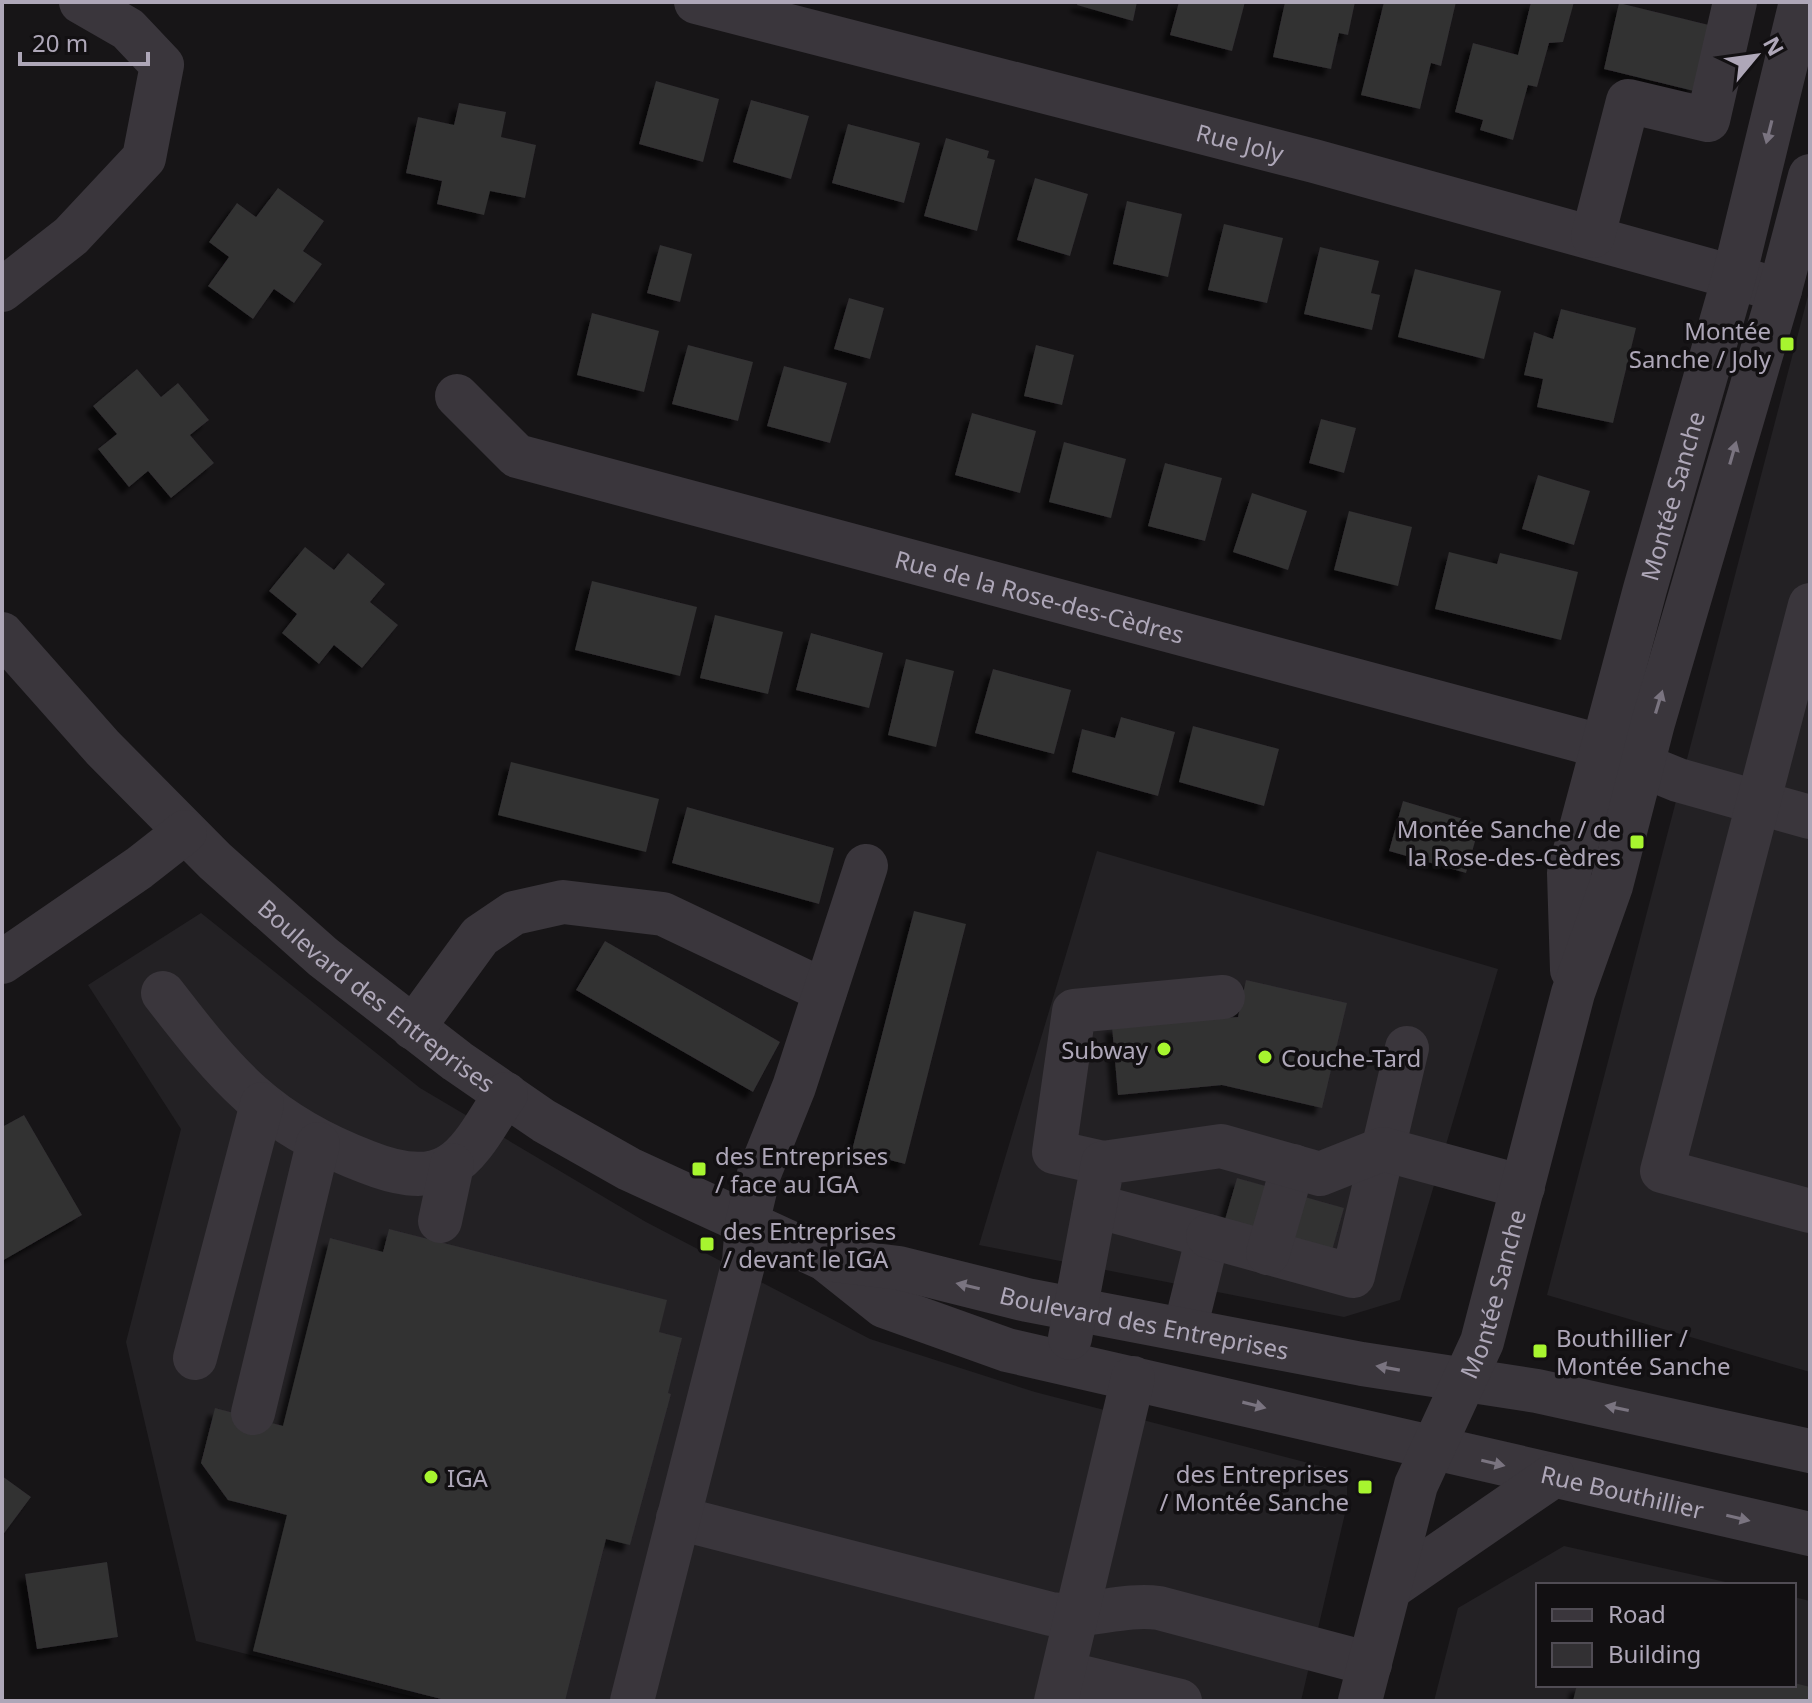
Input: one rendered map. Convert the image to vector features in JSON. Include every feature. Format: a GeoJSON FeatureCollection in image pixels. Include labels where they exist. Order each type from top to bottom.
{"type":"FeatureCollection","features":[{"type":"Feature","properties":{"kind":"street"},"geometry":{"type":"LineString","coordinates":[[2,290],[71,236],[144,158],[162,65],[128,29],[81,2]]}},
{"type":"Feature","properties":{"kind":"street","name":"Rue Joly"},"geometry":{"type":"LineString","coordinates":[[696,2],[1537,241],[1593,236],[1632,267],[1734,277],[1780,290]]}},
{"type":"Feature","properties":{"kind":"street"},"geometry":{"type":"LineString","coordinates":[[1593,236],[1628,101],[1708,120],[1735,2]]}},
{"type":"Feature","properties":{"kind":"street","name":"Montée Sanche"},"geometry":{"type":"LineString","coordinates":[[1573,993],[1569,873],[1734,277],[1799,2]]}},
{"type":"Feature","properties":{"kind":"street","name":"Montée Sanche"},"geometry":{"type":"LineString","coordinates":[[1365,1682],[1416,1485],[1482,1342],[1573,993],[1611,886],[1810,176]]}},
{"type":"Feature","properties":{"kind":"street","name":"Rue de la Rose-des-Cèdres"},"geometry":{"type":"LineString","coordinates":[[457,396],[517,456],[1519,723],[1643,766],[1810,817]]}},
{"type":"Feature","properties":{"kind":"street"},"geometry":{"type":"LineString","coordinates":[[1810,605],[1662,1171],[1810,1211]]}},
{"type":"Feature","properties":{"kind":"street","name":"Boulevard des Entreprises"},"geometry":{"type":"LineString","coordinates":[[2,634],[61,702],[185,832],[323,957],[413,1028],[506,1094],[629,1169],[825,1259],[884,1306],[974,1340],[1433,1449]]}},
{"type":"Feature","properties":{"kind":"street"},"geometry":{"type":"LineString","coordinates":[[2,962],[139,868],[185,832]]}},
{"type":"Feature","properties":{"kind":"street"},"geometry":{"type":"LineString","coordinates":[[632,1701],[744,1261],[747,1224],[759,1174],[794,1087],[866,866]]}},
{"type":"Feature","properties":{"kind":"street"},"geometry":{"type":"LineString","coordinates":[[413,1028],[480,936],[514,913],[563,902],[663,914],[825,991]]}},
{"type":"Feature","properties":{"kind":"street"},"geometry":{"type":"LineString","coordinates":[[163,993],[209,1053],[241,1087],[318,1144],[387,1170],[414,1174],[436,1172],[452,1165]]}},
{"type":"Feature","properties":{"kind":"street"},"geometry":{"type":"LineString","coordinates":[[1223,997],[1074,1011],[1054,1152],[1103,1163],[1221,1146],[1320,1174],[1383,1149],[1523,1187]]}},
{"type":"Feature","properties":{"kind":"street"},"geometry":{"type":"LineString","coordinates":[[1095,1206],[1353,1276],[1407,1048]]}},
{"type":"Feature","properties":{"kind":"street"},"geometry":{"type":"LineString","coordinates":[[440,1221],[452,1165],[506,1094]]}},
{"type":"Feature","properties":{"kind":"street"},"geometry":{"type":"LineString","coordinates":[[195,1358],[262,1104]]}},
{"type":"Feature","properties":{"kind":"street"},"geometry":{"type":"LineString","coordinates":[[253,1413],[318,1144]]}},
{"type":"Feature","properties":{"kind":"street"},"geometry":{"type":"LineString","coordinates":[[1066,1364],[1103,1163]]}},
{"type":"Feature","properties":{"kind":"street"},"geometry":{"type":"LineString","coordinates":[[1268,1253],[1293,1166]]}},
{"type":"Feature","properties":{"kind":"street"},"geometry":{"type":"LineString","coordinates":[[1185,1329],[1208,1236]]}},
{"type":"Feature","properties":{"kind":"street","name":"Boulevard des Entreprises"},"geometry":{"type":"LineString","coordinates":[[825,1259],[899,1268],[1075,1309],[1465,1381]]}},
{"type":"Feature","properties":{"kind":"street"},"geometry":{"type":"LineString","coordinates":[[1133,1378],[1060,1687],[1180,1701]]}},
{"type":"Feature","properties":{"kind":"street"},"geometry":{"type":"LineString","coordinates":[[1465,1381],[1537,1391],[1810,1451]]}},
{"type":"Feature","properties":{"kind":"street","name":"Rue Bouthillier"},"geometry":{"type":"LineString","coordinates":[[1433,1449],[1810,1534]]}},
{"type":"Feature","properties":{"kind":"street"},"geometry":{"type":"LineString","coordinates":[[1390,1588],[1553,1476]]}},
{"type":"Feature","properties":{"kind":"street"},"geometry":{"type":"LineString","coordinates":[[678,1518],[1051,1614],[1078,1614],[1114,1607],[1159,1608],[1365,1682]]}},
{"type":"Feature","properties":{"kind":"shaded area"},"geometry":{"type":"Polygon","coordinates":[[[1810,288],[1810,1372],[1547,1295],[1810,288]]]}},
{"type":"Feature","properties":{"kind":"shaded area"},"geometry":{"type":"Polygon","coordinates":[[[1097,851],[1498,969],[1400,1300],[1344,1317],[979,1245],[1097,851]]]}},
{"type":"Feature","properties":{"kind":"shaded area"},"geometry":{"type":"Polygon","coordinates":[[[201,913],[420,1088],[646,1222],[870,1339],[1035,1392],[1347,1473],[1347,1505],[1301,1701],[430,1701],[196,1641],[126,1342],[181,1129],[88,985],[201,913]]]}},
{"type":"Feature","properties":{"kind":"shaded area"},"geometry":{"type":"Polygon","coordinates":[[[1564,1546],[1730,1583],[1536,1583],[1536,1687],[1796,1687],[1796,1598],[1810,1601],[1810,1701],[1434,1701],[1458,1608],[1564,1546]]]}},
{"type":"Feature","properties":{"kind":"building"},"geometry":{"type":"Polygon","coordinates":[[[1078,2],[1137,2],[1133,21],[1077,5],[1078,2]]]}},
{"type":"Feature","properties":{"kind":"building"},"geometry":{"type":"Polygon","coordinates":[[[1179,2],[1245,2],[1232,51],[1170,35],[1179,2]]]}},
{"type":"Feature","properties":{"kind":"building"},"geometry":{"type":"Polygon","coordinates":[[[1285,2],[1355,2],[1348,35],[1339,33],[1331,69],[1273,57],[1285,2]]]}},
{"type":"Feature","properties":{"kind":"building"},"geometry":{"type":"Polygon","coordinates":[[[1384,2],[1456,2],[1441,66],[1431,63],[1420,109],[1361,95],[1384,2]]]}},
{"type":"Feature","properties":{"kind":"building"},"geometry":{"type":"Polygon","coordinates":[[[1531,2],[1574,2],[1563,42],[1549,43],[1537,87],[1528,85],[1513,140],[1480,130],[1483,120],[1455,112],[1473,43],[1518,55],[1531,2]]]}},
{"type":"Feature","properties":{"kind":"building"},"geometry":{"type":"Polygon","coordinates":[[[1619,3],[1709,25],[1694,91],[1604,69],[1619,3]]]}},
{"type":"Feature","properties":{"kind":"building"},"geometry":{"type":"Polygon","coordinates":[[[656,81],[719,99],[703,162],[639,144],[656,81]]]}},
{"type":"Feature","properties":{"kind":"building"},"geometry":{"type":"Polygon","coordinates":[[[751,100],[809,116],[791,179],[733,162],[751,100]]]}},
{"type":"Feature","properties":{"kind":"building"},"geometry":{"type":"Polygon","coordinates":[[[459,103],[506,112],[501,137],[536,145],[525,198],[490,191],[484,215],[437,204],[442,181],[406,173],[418,117],[454,125],[459,103]]]}},
{"type":"Feature","properties":{"kind":"building"},"geometry":{"type":"Polygon","coordinates":[[[848,124],[920,143],[904,203],[832,183],[848,124]]]}},
{"type":"Feature","properties":{"kind":"building"},"geometry":{"type":"Polygon","coordinates":[[[946,138],[989,151],[987,158],[995,160],[977,231],[924,216],[946,138]]]}},
{"type":"Feature","properties":{"kind":"building"},"geometry":{"type":"Polygon","coordinates":[[[1035,178],[1088,194],[1070,256],[1017,240],[1035,178]]]}},
{"type":"Feature","properties":{"kind":"building"},"geometry":{"type":"Polygon","coordinates":[[[278,188],[324,221],[303,251],[322,264],[294,303],[274,289],[253,319],[208,286],[229,257],[209,242],[237,203],[256,217],[278,188]]]}},
{"type":"Feature","properties":{"kind":"building"},"geometry":{"type":"Polygon","coordinates":[[[1127,201],[1182,214],[1168,277],[1113,264],[1127,201]]]}},
{"type":"Feature","properties":{"kind":"building"},"geometry":{"type":"Polygon","coordinates":[[[1224,224],[1283,238],[1267,303],[1208,290],[1224,224]]]}},
{"type":"Feature","properties":{"kind":"building"},"geometry":{"type":"Polygon","coordinates":[[[660,245],[692,254],[680,302],[647,293],[660,245]]]}},
{"type":"Feature","properties":{"kind":"building"},"geometry":{"type":"Polygon","coordinates":[[[1320,247],[1379,261],[1371,293],[1380,295],[1372,330],[1304,314],[1320,247]]]}},
{"type":"Feature","properties":{"kind":"building"},"geometry":{"type":"Polygon","coordinates":[[[1415,269],[1501,291],[1484,359],[1398,337],[1415,269]]]}},
{"type":"Feature","properties":{"kind":"building"},"geometry":{"type":"Polygon","coordinates":[[[849,298],[884,308],[870,359],[834,349],[849,298]]]}},
{"type":"Feature","properties":{"kind":"building"},"geometry":{"type":"Polygon","coordinates":[[[1561,309],[1636,328],[1613,423],[1537,407],[1543,379],[1524,375],[1534,332],[1553,339],[1561,309]]]}},
{"type":"Feature","properties":{"kind":"building"},"geometry":{"type":"Polygon","coordinates":[[[592,313],[659,331],[644,392],[577,375],[592,313]]]}},
{"type":"Feature","properties":{"kind":"building"},"geometry":{"type":"Polygon","coordinates":[[[688,345],[753,362],[738,421],[672,404],[688,345]]]}},
{"type":"Feature","properties":{"kind":"building"},"geometry":{"type":"Polygon","coordinates":[[[1036,345],[1074,355],[1062,405],[1024,396],[1036,345]]]}},
{"type":"Feature","properties":{"kind":"building"},"geometry":{"type":"Polygon","coordinates":[[[784,366],[847,383],[830,443],[767,426],[784,366]]]}},
{"type":"Feature","properties":{"kind":"building"},"geometry":{"type":"Polygon","coordinates":[[[137,369],[161,397],[178,383],[209,420],[190,435],[214,463],[171,498],[148,471],[129,487],[98,449],[117,434],[93,406],[137,369]]]}},
{"type":"Feature","properties":{"kind":"building"},"geometry":{"type":"Polygon","coordinates":[[[972,413],[1036,431],[1020,493],[955,475],[972,413]]]}},
{"type":"Feature","properties":{"kind":"building"},"geometry":{"type":"Polygon","coordinates":[[[1321,419],[1356,428],[1344,473],[1309,463],[1321,419]]]}},
{"type":"Feature","properties":{"kind":"building"},"geometry":{"type":"Polygon","coordinates":[[[1064,442],[1126,459],[1111,518],[1049,502],[1064,442]]]}},
{"type":"Feature","properties":{"kind":"building"},"geometry":{"type":"Polygon","coordinates":[[[1165,463],[1222,478],[1205,541],[1148,526],[1165,463]]]}},
{"type":"Feature","properties":{"kind":"building"},"geometry":{"type":"Polygon","coordinates":[[[1538,475],[1590,491],[1574,545],[1522,529],[1538,475]]]}},
{"type":"Feature","properties":{"kind":"building"},"geometry":{"type":"Polygon","coordinates":[[[1252,493],[1307,511],[1288,570],[1233,552],[1252,493]]]}},
{"type":"Feature","properties":{"kind":"building"},"geometry":{"type":"Polygon","coordinates":[[[1349,511],[1412,527],[1398,586],[1334,570],[1349,511]]]}},
{"type":"Feature","properties":{"kind":"building"},"geometry":{"type":"Polygon","coordinates":[[[305,547],[334,570],[348,553],[385,584],[370,602],[398,625],[362,668],[334,645],[319,664],[282,633],[297,614],[269,591],[305,547]]]}},
{"type":"Feature","properties":{"kind":"building"},"geometry":{"type":"Polygon","coordinates":[[[1449,552],[1497,564],[1500,553],[1578,572],[1561,640],[1435,609],[1449,552]]]}},
{"type":"Feature","properties":{"kind":"building"},"geometry":{"type":"Polygon","coordinates":[[[592,581],[697,607],[680,676],[575,650],[592,581]]]}},
{"type":"Feature","properties":{"kind":"building"},"geometry":{"type":"Polygon","coordinates":[[[715,615],[783,632],[768,694],[700,678],[715,615]]]}},
{"type":"Feature","properties":{"kind":"building"},"geometry":{"type":"Polygon","coordinates":[[[811,633],[883,653],[869,708],[796,690],[811,633]]]}},
{"type":"Feature","properties":{"kind":"building"},"geometry":{"type":"Polygon","coordinates":[[[906,659],[954,671],[936,747],[888,735],[906,659]]]}},
{"type":"Feature","properties":{"kind":"building"},"geometry":{"type":"Polygon","coordinates":[[[993,669],[1071,690],[1054,754],[975,733],[993,669]]]}},
{"type":"Feature","properties":{"kind":"building"},"geometry":{"type":"Polygon","coordinates":[[[1121,717],[1175,732],[1158,796],[1072,772],[1082,729],[1115,738],[1121,717]]]}},
{"type":"Feature","properties":{"kind":"building"},"geometry":{"type":"Polygon","coordinates":[[[1193,726],[1279,749],[1264,806],[1179,782],[1193,726]]]}},
{"type":"Feature","properties":{"kind":"building"},"geometry":{"type":"Polygon","coordinates":[[[511,762],[659,799],[646,852],[498,815],[511,762]]]}},
{"type":"Feature","properties":{"kind":"building"},"geometry":{"type":"Polygon","coordinates":[[[1403,801],[1480,824],[1466,873],[1389,851],[1403,801]]]}},
{"type":"Feature","properties":{"kind":"building"},"geometry":{"type":"Polygon","coordinates":[[[687,807],[834,848],[819,904],[672,863],[687,807]]]}},
{"type":"Feature","properties":{"kind":"building"},"geometry":{"type":"Polygon","coordinates":[[[914,911],[966,924],[905,1164],[852,1150],[914,911]]]}},
{"type":"Feature","properties":{"kind":"building"},"geometry":{"type":"Polygon","coordinates":[[[605,941],[780,1042],[753,1092],[576,990],[605,941]]]}},
{"type":"Feature","properties":{"kind":"building"},"geometry":{"type":"Polygon","coordinates":[[[1246,980],[1347,1003],[1322,1108],[1222,1085],[1118,1095],[1112,1026],[1238,1017],[1246,980]]]}},
{"type":"Feature","properties":{"kind":"building"},"geometry":{"type":"Polygon","coordinates":[[[24,1115],[82,1215],[2,1261],[2,1127],[24,1115]]]}},
{"type":"Feature","properties":{"kind":"building"},"geometry":{"type":"Polygon","coordinates":[[[1237,1178],[1344,1208],[1331,1254],[1224,1223],[1237,1178]]]}},
{"type":"Feature","properties":{"kind":"building","name":"IGA"},"geometry":{"type":"Polygon","coordinates":[[[389,1229],[667,1300],[659,1332],[682,1338],[668,1393],[671,1394],[630,1545],[606,1539],[565,1701],[449,1701],[253,1651],[287,1515],[228,1500],[201,1463],[215,1408],[283,1426],[330,1238],[383,1252],[389,1229]]]}},
{"type":"Feature","properties":{"kind":"building"},"geometry":{"type":"Polygon","coordinates":[[[2,1476],[31,1497],[2,1536],[2,1476]]]}},
{"type":"Feature","properties":{"kind":"building"},"geometry":{"type":"Polygon","coordinates":[[[107,1562],[118,1637],[37,1649],[25,1574],[107,1562]]]}},
{"type":"Feature","properties":{"kind":"building"},"geometry":{"type":"Polygon","coordinates":[[[1796,1684],[1810,1687],[1810,1701],[1573,1701],[1576,1687],[1796,1687],[1796,1684]]]}},
{"type":"Feature","properties":{"kind":"place","name":"Montée Sanche / Joly"},"geometry":{"type":"Point","coordinates":[1787,344]}},
{"type":"Feature","properties":{"kind":"place","name":"Montée Sanche / de la Rose-des-Cèdres"},"geometry":{"type":"Point","coordinates":[1637,842]}},
{"type":"Feature","properties":{"kind":"place","name":"Subway"},"geometry":{"type":"Point","coordinates":[1164,1049]}},
{"type":"Feature","properties":{"kind":"place","name":"Couche-Tard"},"geometry":{"type":"Point","coordinates":[1265,1057]}},
{"type":"Feature","properties":{"kind":"place","name":"des Entreprises / face au IGA"},"geometry":{"type":"Point","coordinates":[699,1169]}},
{"type":"Feature","properties":{"kind":"place","name":"des Entreprises / devant le IGA"},"geometry":{"type":"Point","coordinates":[707,1244]}},
{"type":"Feature","properties":{"kind":"place","name":"Bouthillier / Montée Sanche"},"geometry":{"type":"Point","coordinates":[1540,1351]}},
{"type":"Feature","properties":{"kind":"place","name":"IGA"},"geometry":{"type":"Point","coordinates":[431,1477]}},
{"type":"Feature","properties":{"kind":"place","name":"des Entreprises / Montée Sanche"},"geometry":{"type":"Point","coordinates":[1365,1487]}}]}
